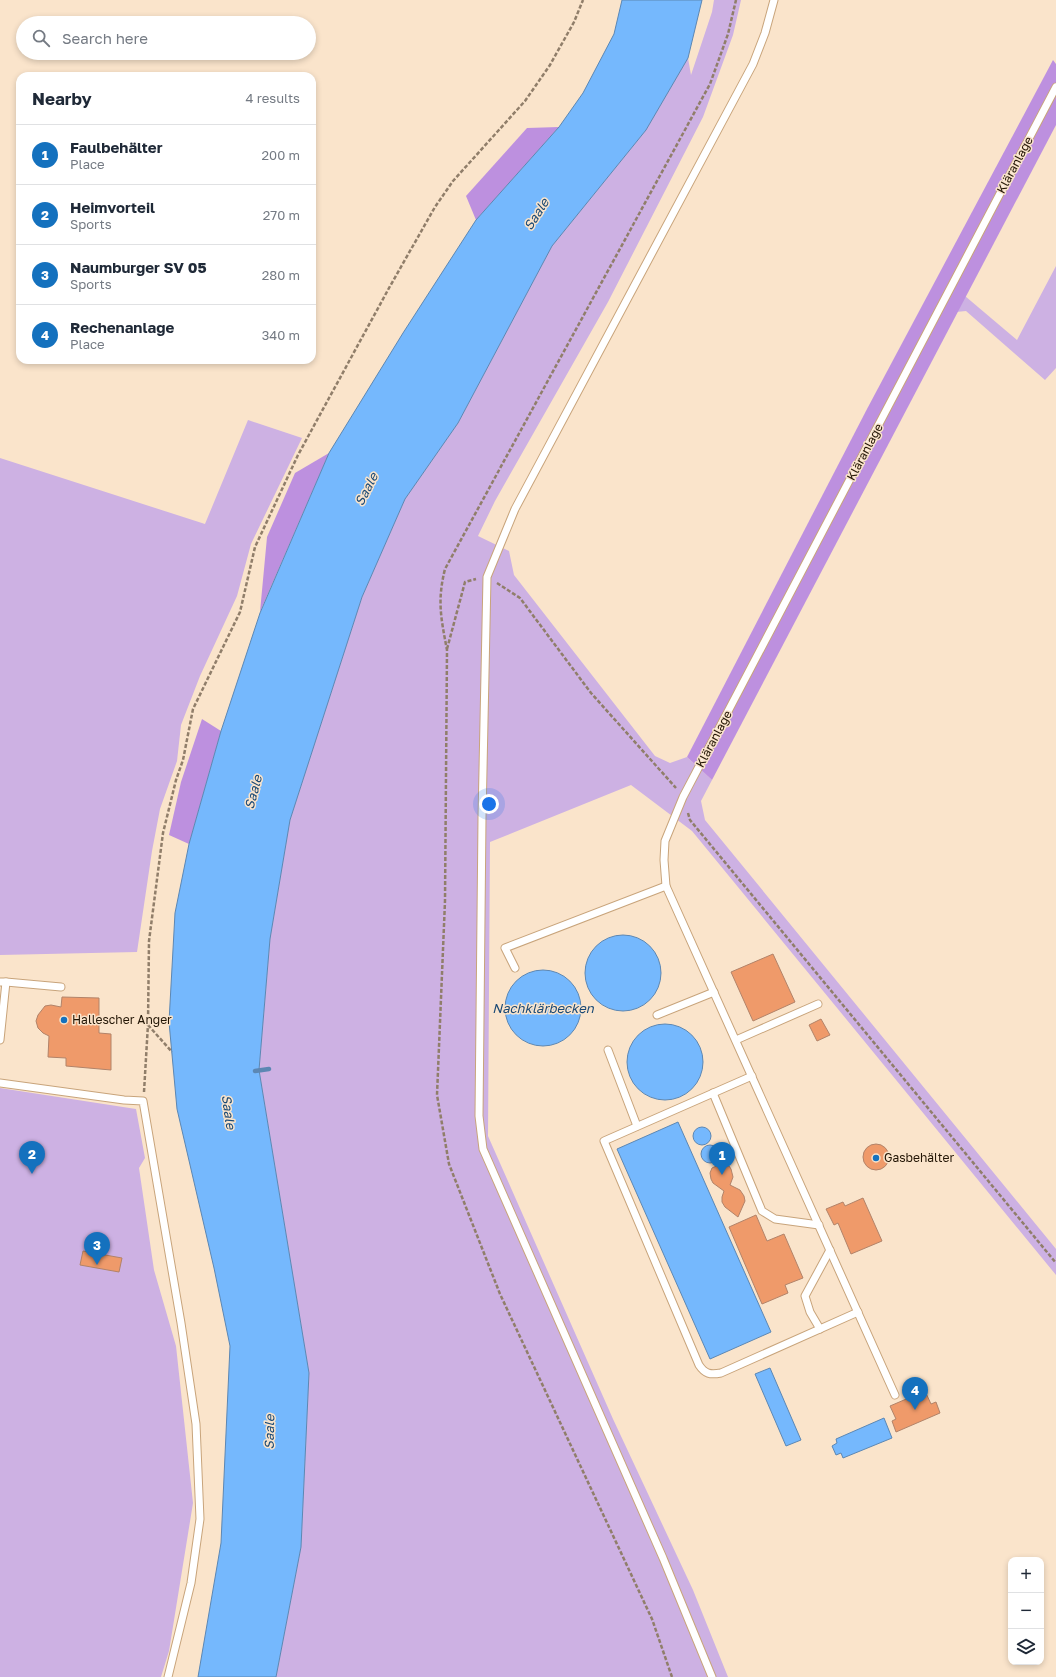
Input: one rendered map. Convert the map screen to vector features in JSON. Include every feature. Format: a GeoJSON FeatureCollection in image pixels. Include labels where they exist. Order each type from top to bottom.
{"type":"FeatureCollection","features":[{"type":"Feature","properties":{"kind":"lane"},"geometry":{"type":"LineString","coordinates":[[712,1677],[663,1558],[483,1149],[479,1116],[479,1093],[482,818],[487,577],[515,509],[753,64],[765,33],[774,0]]}},
{"type":"Feature","properties":{"kind":"lane","name":"Kläranlage"},"geometry":{"type":"LineString","coordinates":[[895,1395],[666,886],[664,860],[665,841],[683,797],[1056,87]]}},
{"type":"Feature","properties":{"kind":"lane"},"geometry":{"type":"LineString","coordinates":[[515,968],[505,948],[666,886]]}},
{"type":"Feature","properties":{"kind":"lane"},"geometry":{"type":"LineString","coordinates":[[0,1040],[3,982],[61,987]]}},
{"type":"Feature","properties":{"kind":"lane"},"geometry":{"type":"LineString","coordinates":[[657,1015],[714,992]]}},
{"type":"Feature","properties":{"kind":"lane"},"geometry":{"type":"LineString","coordinates":[[736,1040],[818,1004]]}},
{"type":"Feature","properties":{"kind":"lane"},"geometry":{"type":"LineString","coordinates":[[608,1050],[637,1126]]}},
{"type":"Feature","properties":{"kind":"lane"},"geometry":{"type":"LineString","coordinates":[[752,1076],[604,1141],[700,1365],[704,1372],[712,1374],[721,1373],[858,1312]]}},
{"type":"Feature","properties":{"kind":"lane"},"geometry":{"type":"LineString","coordinates":[[0,1083],[124,1100],[143,1101],[181,1323],[196,1424],[200,1519],[191,1583],[168,1677]]}},
{"type":"Feature","properties":{"kind":"lane"},"geometry":{"type":"LineString","coordinates":[[713,1093],[762,1211],[775,1219],[818,1225]]}},
{"type":"Feature","properties":{"kind":"lane"},"geometry":{"type":"LineString","coordinates":[[820,1329],[810,1312],[805,1296],[830,1250]]}},
{"type":"Feature","properties":{"kind":"path"},"geometry":{"type":"LineString","coordinates":[[143,1101],[148,1024],[149,941],[164,833],[176,780],[183,760],[193,709],[240,612],[255,547],[298,455],[389,288],[436,207],[454,181],[529,95],[550,66],[574,22],[583,0]]}},
{"type":"Feature","properties":{"kind":"path"},"geometry":{"type":"LineString","coordinates":[[672,1677],[652,1619],[500,1294],[449,1164],[437,1095],[445,901],[447,650],[440,613],[441,587],[445,568],[710,84],[728,34],[736,0]]}},
{"type":"Feature","properties":{"kind":"path"},"geometry":{"type":"LineString","coordinates":[[447,650],[465,582],[487,577],[520,598],[591,693],[683,797],[690,820],[1056,1263]]}},
{"type":"Feature","properties":{"kind":"path"},"geometry":{"type":"LineString","coordinates":[[148,1024],[172,1052]]}},
{"type":"Feature","properties":{"kind":"shaded area"},"geometry":{"type":"Polygon","coordinates":[[[714,0],[741,0],[733,35],[703,117],[608,302],[495,501],[478,536],[509,551],[514,575],[655,756],[670,763],[687,757],[712,780],[701,801],[705,820],[1056,1249],[1056,1275],[692,831],[631,785],[490,842],[488,1136],[613,1419],[693,1590],[728,1677],[276,1677],[301,1547],[309,1373],[259,1070],[270,939],[290,820],[362,597],[405,499],[458,423],[552,246],[646,130],[688,58],[691,75],[712,12],[714,0]]]}},
{"type":"Feature","properties":{"kind":"shaded area"},"geometry":{"type":"Polygon","coordinates":[[[1053,60],[1056,64],[1056,125],[712,780],[687,757],[867,409],[1053,60]]]}},
{"type":"Feature","properties":{"kind":"shaded area"},"geometry":{"type":"Polygon","coordinates":[[[559,127],[476,220],[466,196],[527,128],[559,127]]]}},
{"type":"Feature","properties":{"kind":"shaded area"},"geometry":{"type":"Polygon","coordinates":[[[1056,266],[1056,368],[1045,380],[966,311],[956,312],[965,296],[1017,340],[1056,266]]]}},
{"type":"Feature","properties":{"kind":"shaded area"},"geometry":{"type":"Polygon","coordinates":[[[248,420],[302,438],[251,544],[237,596],[200,676],[181,725],[177,761],[160,809],[152,851],[137,952],[0,955],[0,458],[205,524],[248,420]]]}},
{"type":"Feature","properties":{"kind":"shaded area"},"geometry":{"type":"Polygon","coordinates":[[[329,453],[260,612],[267,537],[295,473],[329,453]]]}},
{"type":"Feature","properties":{"kind":"shaded area"},"geometry":{"type":"Polygon","coordinates":[[[202,719],[221,731],[189,844],[169,835],[181,782],[202,719]]]}},
{"type":"Feature","properties":{"kind":"shaded area"},"geometry":{"type":"Polygon","coordinates":[[[0,1088],[136,1109],[145,1158],[139,1168],[154,1270],[176,1346],[193,1503],[169,1651],[161,1677],[0,1677],[0,1088]]]}},
{"type":"Feature","properties":{"kind":"water","name":"Saale"},"geometry":{"type":"Polygon","coordinates":[[[622,0],[702,0],[688,58],[646,130],[552,246],[458,423],[405,499],[362,597],[290,820],[270,939],[259,1070],[309,1373],[301,1547],[276,1677],[198,1677],[221,1543],[230,1346],[214,1268],[177,1109],[169,1022],[175,913],[189,844],[221,731],[260,613],[329,453],[403,333],[476,220],[559,127],[583,93],[614,34],[622,0]]]}},
{"type":"Feature","properties":{"kind":"water","name":"Nachklärbecken"},"geometry":{"type":"Polygon","coordinates":[[[623,935],[637,938],[650,946],[658,959],[661,973],[658,987],[650,1000],[637,1008],[623,1011],[609,1008],[596,1000],[588,987],[585,973],[588,959],[596,946],[609,938],[623,935]]]}},
{"type":"Feature","properties":{"kind":"water","name":"Nachklärbecken"},"geometry":{"type":"Polygon","coordinates":[[[543,970],[557,973],[570,981],[578,994],[581,1008],[578,1022],[570,1035],[557,1043],[543,1046],[529,1043],[516,1035],[508,1022],[505,1008],[508,994],[516,981],[529,973],[543,970]]]}},
{"type":"Feature","properties":{"kind":"water"},"geometry":{"type":"Polygon","coordinates":[[[665,1024],[680,1027],[692,1035],[700,1047],[703,1062],[700,1077],[692,1089],[680,1097],[665,1100],[650,1097],[638,1089],[630,1077],[627,1062],[630,1047],[638,1035],[650,1027],[665,1024]]]}},
{"type":"Feature","properties":{"kind":"water"},"geometry":{"type":"Polygon","coordinates":[[[678,1122],[771,1332],[710,1359],[617,1149],[678,1122]]]}},
{"type":"Feature","properties":{"kind":"water"},"geometry":{"type":"Polygon","coordinates":[[[702,1127],[708,1130],[711,1136],[708,1142],[702,1145],[696,1142],[693,1136],[696,1130],[702,1127]]]}},
{"type":"Feature","properties":{"kind":"water"},"geometry":{"type":"Polygon","coordinates":[[[710,1145],[716,1148],[719,1154],[716,1160],[710,1163],[704,1160],[701,1154],[704,1148],[710,1145]]]}},
{"type":"Feature","properties":{"kind":"water"},"geometry":{"type":"Polygon","coordinates":[[[770,1368],[801,1440],[786,1446],[755,1374],[770,1368]]]}},
{"type":"Feature","properties":{"kind":"water"},"geometry":{"type":"Polygon","coordinates":[[[884,1418],[892,1438],[843,1458],[841,1453],[836,1455],[832,1446],[837,1443],[836,1439],[884,1418]]]}},
{"type":"Feature","properties":{"kind":"building"},"geometry":{"type":"Polygon","coordinates":[[[773,954],[795,1002],[753,1021],[731,972],[773,954]]]}},
{"type":"Feature","properties":{"kind":"building"},"geometry":{"type":"Polygon","coordinates":[[[62,997],[99,998],[99,1033],[111,1034],[111,1070],[66,1066],[66,1058],[48,1057],[49,1036],[38,1028],[36,1021],[38,1015],[45,1006],[51,1005],[61,1007],[62,997]]]}},
{"type":"Feature","properties":{"kind":"building"},"geometry":{"type":"Polygon","coordinates":[[[821,1019],[830,1035],[817,1041],[809,1025],[821,1019]]]}},
{"type":"Feature","properties":{"kind":"building","name":"Gasbehälter"},"geometry":{"type":"Polygon","coordinates":[[[876,1144],[885,1148],[889,1157],[885,1166],[876,1170],[867,1166],[863,1157],[867,1148],[876,1144]]]}},
{"type":"Feature","properties":{"kind":"building"},"geometry":{"type":"Polygon","coordinates":[[[721,1164],[729,1166],[733,1177],[730,1185],[740,1190],[744,1196],[745,1201],[738,1217],[725,1207],[722,1202],[724,1191],[713,1183],[711,1179],[710,1173],[712,1168],[721,1164]]]}},
{"type":"Feature","properties":{"kind":"building"},"geometry":{"type":"Polygon","coordinates":[[[863,1198],[882,1241],[851,1254],[838,1223],[834,1225],[826,1209],[843,1202],[845,1206],[863,1198]]]}},
{"type":"Feature","properties":{"kind":"building"},"geometry":{"type":"Polygon","coordinates":[[[756,1215],[767,1241],[784,1234],[803,1278],[785,1285],[788,1293],[762,1304],[729,1227],[756,1215]]]}},
{"type":"Feature","properties":{"kind":"building"},"geometry":{"type":"Polygon","coordinates":[[[83,1251],[122,1258],[119,1272],[80,1265],[83,1251]]]}},
{"type":"Feature","properties":{"kind":"building"},"geometry":{"type":"Polygon","coordinates":[[[925,1391],[931,1404],[936,1402],[940,1413],[896,1432],[892,1421],[896,1419],[890,1406],[925,1391]]]}},
{"type":"Feature","properties":{"kind":"waterway"},"geometry":{"type":"LineString","coordinates":[[255,1071],[269,1069]]}},
{"type":"Feature","properties":{"kind":"place","name":"Hallescher Anger"},"geometry":{"type":"Point","coordinates":[64,1020]}},
{"type":"Feature","properties":{"kind":"place","name":"Gasbehälter"},"geometry":{"type":"Point","coordinates":[876,1158]}},
{"type":"Feature","properties":{"kind":"place","name":"Heimvorteil"},"geometry":{"type":"Point","coordinates":[32,1174]}},
{"type":"Feature","properties":{"kind":"place","name":"Faulbehälter"},"geometry":{"type":"Point","coordinates":[722,1175]}},
{"type":"Feature","properties":{"kind":"place","name":"Naumburger SV 05"},"geometry":{"type":"Point","coordinates":[97,1265]}},
{"type":"Feature","properties":{"kind":"place","name":"Rechenanlage"},"geometry":{"type":"Point","coordinates":[915,1410]}}]}
